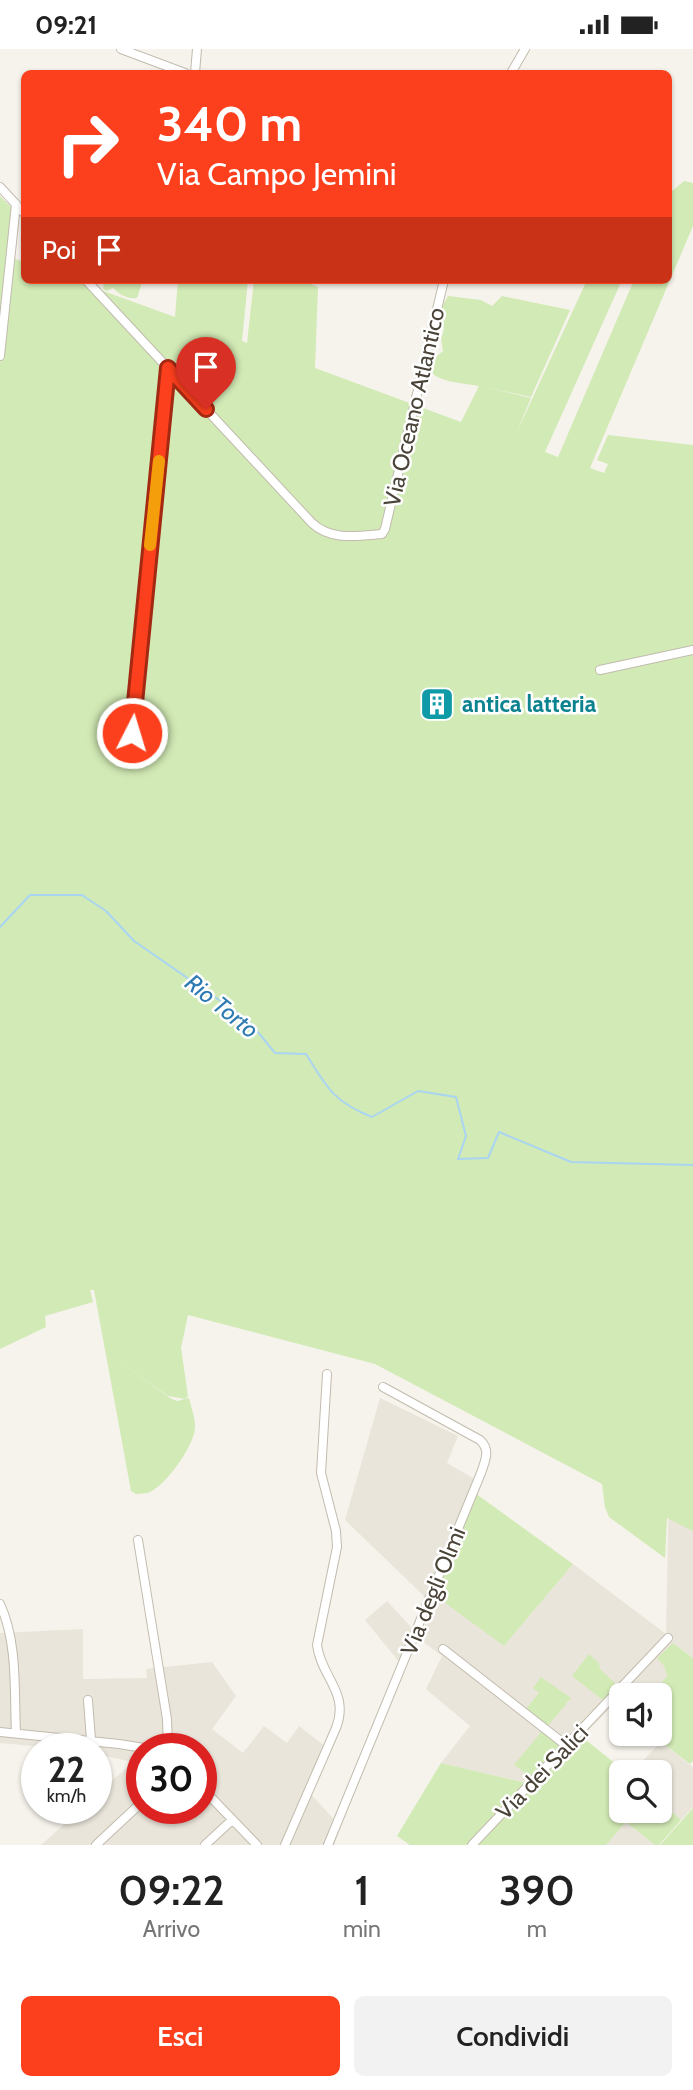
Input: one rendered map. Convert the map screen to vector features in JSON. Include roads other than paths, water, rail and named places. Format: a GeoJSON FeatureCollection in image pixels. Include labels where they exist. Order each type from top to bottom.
{"type":"FeatureCollection","features":[{"type":"Feature","properties":{"kind":"street"},"geometry":{"type":"LineString","coordinates":[[121,49],[177,70]]}},
{"type":"Feature","properties":{"kind":"street"},"geometry":{"type":"LineString","coordinates":[[195,70],[197,49]]}},
{"type":"Feature","properties":{"kind":"street"},"geometry":{"type":"LineString","coordinates":[[513,70],[525,49]]}},
{"type":"Feature","properties":{"kind":"street"},"geometry":{"type":"LineString","coordinates":[[0,187],[21,210]]}},
{"type":"Feature","properties":{"kind":"street"},"geometry":{"type":"LineString","coordinates":[[0,356],[16,204]]}},
{"type":"Feature","properties":{"kind":"street"},"geometry":{"type":"LineString","coordinates":[[90,284],[168,368],[132,733]]}},
{"type":"Feature","properties":{"kind":"street","name":"Via Oceano Atlantico"},"geometry":{"type":"LineString","coordinates":[[168,368],[318,529],[331,535],[382,534],[443,284]]}},
{"type":"Feature","properties":{"kind":"street"},"geometry":{"type":"LineString","coordinates":[[600,670],[693,650]]}},
{"type":"Feature","properties":{"kind":"street"},"geometry":{"type":"LineString","coordinates":[[285,1845],[336,1728],[341,1710],[339,1698],[320,1659],[317,1645],[337,1547],[336,1531],[321,1473],[327,1374]]}},
{"type":"Feature","properties":{"kind":"street","name":"Via degli Olmi"},"geometry":{"type":"LineString","coordinates":[[328,1845],[420,1625],[487,1454],[480,1440],[383,1387]]}},
{"type":"Feature","properties":{"kind":"street"},"geometry":{"type":"LineString","coordinates":[[138,1540],[167,1733]]}},
{"type":"Feature","properties":{"kind":"street"},"geometry":{"type":"LineString","coordinates":[[0,1604],[8,1621],[11,1639],[16,1733]]}},
{"type":"Feature","properties":{"kind":"street","name":"Via dei Salici"},"geometry":{"type":"LineString","coordinates":[[472,1845],[668,1638]]}},
{"type":"Feature","properties":{"kind":"street"},"geometry":{"type":"LineString","coordinates":[[443,1649],[567,1746]]}},
{"type":"Feature","properties":{"kind":"street"},"geometry":{"type":"LineString","coordinates":[[88,1700],[90,1733]]}},
{"type":"Feature","properties":{"kind":"street"},"geometry":{"type":"LineString","coordinates":[[0,1732],[21,1733]]}},
{"type":"Feature","properties":{"kind":"street"},"geometry":{"type":"LineString","coordinates":[[217,1804],[257,1845]]}},
{"type":"Feature","properties":{"kind":"street"},"geometry":{"type":"LineString","coordinates":[[96,1845],[126,1817]]}},
{"type":"Feature","properties":{"kind":"street"},"geometry":{"type":"LineString","coordinates":[[205,1845],[232,1820]]}},
{"type":"Feature","properties":{"kind":"waterway","name":"Rio Torto"},"geometry":{"type":"LineString","coordinates":[[0,927],[30,895],[82,895],[106,911],[134,941],[248,1020],[275,1053],[306,1054],[333,1093],[349,1106],[372,1117],[418,1091],[456,1097],[466,1136],[458,1159],[488,1158],[499,1132],[571,1162],[693,1165]]}},
{"type":"Feature","properties":{"kind":"place","name":"antica latteria"},"geometry":{"type":"Point","coordinates":[437,704]}}]}
